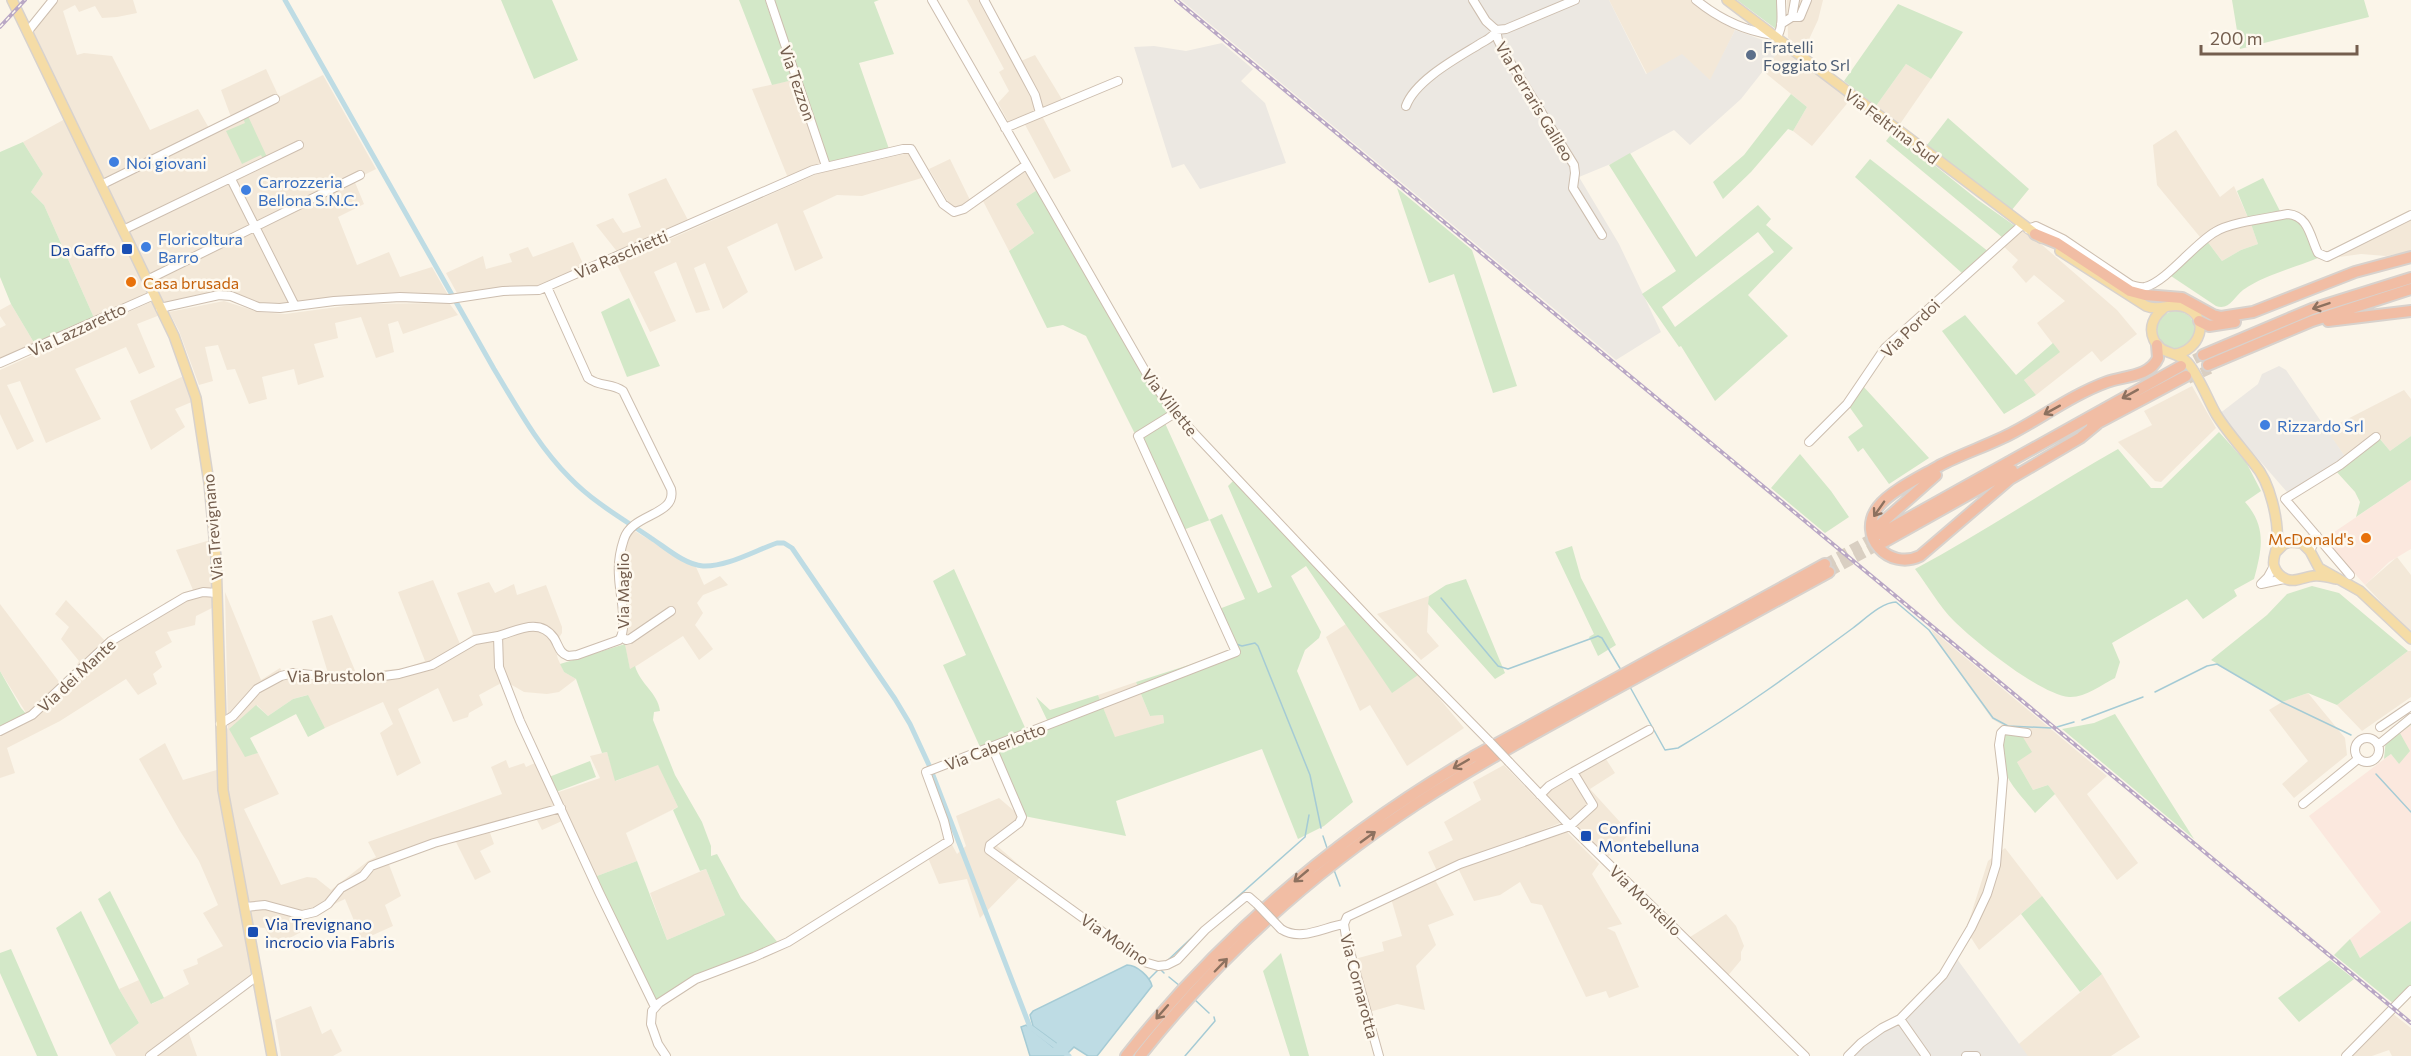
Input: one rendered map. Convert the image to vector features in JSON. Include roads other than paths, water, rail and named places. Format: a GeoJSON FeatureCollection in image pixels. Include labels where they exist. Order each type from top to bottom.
{"type":"FeatureCollection","features":[{"type":"Feature","properties":{"kind":"highway"},"geometry":{"type":"LineString","coordinates":[[2029,229],[2057,243],[2130,291],[2145,295],[2182,298],[2217,316],[2230,317],[2253,312]]}},
{"type":"Feature","properties":{"kind":"highway"},"geometry":{"type":"LineString","coordinates":[[2199,321],[2206,326],[2237,321],[2253,312],[2366,269],[2411,257]]}},
{"type":"Feature","properties":{"kind":"highway"},"geometry":{"type":"LineString","coordinates":[[2366,269],[2411,264]]}},
{"type":"Feature","properties":{"kind":"highway"},"geometry":{"type":"LineString","coordinates":[[2207,363],[2312,309],[2411,278]]}},
{"type":"Feature","properties":{"kind":"highway"},"geometry":{"type":"LineString","coordinates":[[2207,363],[2312,321],[2411,290]]}},
{"type":"Feature","properties":{"kind":"highway"},"geometry":{"type":"LineString","coordinates":[[2207,363],[2318,323],[2411,310]]}},
{"type":"Feature","properties":{"kind":"highway"},"geometry":{"type":"LineString","coordinates":[[2097,424],[2080,438],[2010,479],[1922,555],[1903,561],[1884,554],[1875,543],[1871,530],[1873,517],[1878,506],[1890,496],[1940,466],[1966,455],[2097,386],[2150,369],[2158,358],[2157,345]]}},
{"type":"Feature","properties":{"kind":"highway"},"geometry":{"type":"LineString","coordinates":[[2185,374],[2097,424],[1880,534],[2185,374]]}},
{"type":"Feature","properties":{"kind":"highway"},"geometry":{"type":"LineString","coordinates":[[1880,534],[1923,485],[1966,455]]}},
{"type":"Feature","properties":{"kind":"highway"},"geometry":{"type":"LineString","coordinates":[[1126,1056],[1191,980],[1236,934],[1299,878],[1350,837],[1441,776],[1825,565],[1481,765],[1380,829],[1311,882],[1248,937],[1197,989],[1140,1056]]}},
{"type":"Feature","properties":{"kind":"main road","name":"Via Trevignano"},"geometry":{"type":"LineString","coordinates":[[12,0],[160,308],[190,375],[198,404],[213,521],[225,805],[272,1056]]}},
{"type":"Feature","properties":{"kind":"main road","name":"Via Feltrina Sud"},"geometry":{"type":"LineString","coordinates":[[1727,0],[2029,229],[2143,310],[2150,317],[2152,336],[2157,345]]}},
{"type":"Feature","properties":{"kind":"main road","name":"Via Feltrina Sud"},"geometry":{"type":"LineString","coordinates":[[2107,283],[2154,309],[2172,306],[2188,308],[2199,321]]}},
{"type":"Feature","properties":{"kind":"main road"},"geometry":{"type":"LineString","coordinates":[[2152,324],[2164,308]]}},
{"type":"Feature","properties":{"kind":"main road"},"geometry":{"type":"LineString","coordinates":[[2175,354],[2189,351],[2194,346],[2200,334],[2199,321]]}},
{"type":"Feature","properties":{"kind":"main road"},"geometry":{"type":"LineString","coordinates":[[2157,345],[2163,351],[2175,354],[2188,363],[2217,416],[2260,471],[2271,497],[2275,516],[2277,543],[2274,566],[2284,579],[2297,580],[2316,576],[2336,579]]}},
{"type":"Feature","properties":{"kind":"main road"},"geometry":{"type":"LineString","coordinates":[[2194,346],[2192,360],[2217,416]]}},
{"type":"Feature","properties":{"kind":"main road"},"geometry":{"type":"LineString","coordinates":[[2275,516],[2283,533],[2299,542],[2311,554],[2319,568],[2360,591],[2411,639]]}},
{"type":"Feature","properties":{"kind":"main road"},"geometry":{"type":"LineString","coordinates":[[2275,553],[2284,544],[2299,542]]}},
{"type":"Feature","properties":{"kind":"main road"},"geometry":{"type":"LineString","coordinates":[[2303,578],[2311,569],[2311,554]]}},
{"type":"Feature","properties":{"kind":"street"},"geometry":{"type":"LineString","coordinates":[[28,31],[53,0]]}},
{"type":"Feature","properties":{"kind":"street","name":"Via Tezzon"},"geometry":{"type":"LineString","coordinates":[[770,0],[826,166]]}},
{"type":"Feature","properties":{"kind":"street","name":"Via Villette"},"geometry":{"type":"LineString","coordinates":[[932,0],[1148,376],[1175,413],[1376,626],[1490,742]]}},
{"type":"Feature","properties":{"kind":"street"},"geometry":{"type":"LineString","coordinates":[[984,0],[1035,95],[1040,113]]}},
{"type":"Feature","properties":{"kind":"street","name":"Via Ferraris Galileo"},"geometry":{"type":"LineString","coordinates":[[1473,0],[1485,21],[1496,30],[1503,52],[1574,165],[1573,189],[1602,235]]}},
{"type":"Feature","properties":{"kind":"street"},"geometry":{"type":"LineString","coordinates":[[1496,30],[1506,29],[1575,0]]}},
{"type":"Feature","properties":{"kind":"street"},"geometry":{"type":"LineString","coordinates":[[1696,0],[1736,25],[1755,33],[1774,37],[1780,33],[1781,0]]}},
{"type":"Feature","properties":{"kind":"street"},"geometry":{"type":"LineString","coordinates":[[1792,17],[1795,0]]}},
{"type":"Feature","properties":{"kind":"street"},"geometry":{"type":"LineString","coordinates":[[1781,24],[1792,17],[1800,16],[1807,0]]}},
{"type":"Feature","properties":{"kind":"street","name":"Via Ferraris Galileo"},"geometry":{"type":"LineString","coordinates":[[1406,106],[1416,87],[1473,47],[1493,36],[1496,30]]}},
{"type":"Feature","properties":{"kind":"street"},"geometry":{"type":"LineString","coordinates":[[1005,128],[1118,81]]}},
{"type":"Feature","properties":{"kind":"street"},"geometry":{"type":"LineString","coordinates":[[101,185],[275,99]]}},
{"type":"Feature","properties":{"kind":"street"},"geometry":{"type":"LineString","coordinates":[[123,230],[299,146]]}},
{"type":"Feature","properties":{"kind":"street","name":"Via Raschietti"},"geometry":{"type":"LineString","coordinates":[[160,308],[225,295],[258,307],[280,308],[368,299],[454,298],[547,287],[826,166],[911,149],[943,204],[954,212],[964,209],[1026,165]]}},
{"type":"Feature","properties":{"kind":"street"},"geometry":{"type":"LineString","coordinates":[[147,280],[360,175]]}},
{"type":"Feature","properties":{"kind":"street"},"geometry":{"type":"LineString","coordinates":[[231,179],[294,306]]}},
{"type":"Feature","properties":{"kind":"street","name":"Via Feltrina Sud"},"geometry":{"type":"LineString","coordinates":[[2029,229],[2036,226],[2063,239],[2131,285],[2146,287],[2222,228],[2288,214],[2301,218],[2318,253],[2324,257],[2334,255],[2411,216]]}},
{"type":"Feature","properties":{"kind":"street","name":"Via Pordoi"},"geometry":{"type":"LineString","coordinates":[[1809,442],[1847,404],[1885,348],[2029,229]]}},
{"type":"Feature","properties":{"kind":"street","name":"Via Maglio"},"geometry":{"type":"LineString","coordinates":[[498,636],[535,626],[549,633],[560,650],[571,657],[615,642],[622,637],[624,630],[619,563],[622,545],[631,527],[668,505],[672,496],[671,489],[624,391],[596,383],[585,373],[547,287]]}},
{"type":"Feature","properties":{"kind":"street","name":"Via Lazzaretto"},"geometry":{"type":"LineString","coordinates":[[0,363],[154,295]]}},
{"type":"Feature","properties":{"kind":"street","name":"Via Caberlotto"},"geometry":{"type":"LineString","coordinates":[[655,1007],[696,979],[788,942],[949,841],[930,771],[1236,652],[1138,436],[1175,413]]}},
{"type":"Feature","properties":{"kind":"street"},"geometry":{"type":"LineString","coordinates":[[2350,576],[2285,499],[2340,465],[2376,437]]}},
{"type":"Feature","properties":{"kind":"street"},"geometry":{"type":"LineString","coordinates":[[2299,542],[2317,536]]}},
{"type":"Feature","properties":{"kind":"street"},"geometry":{"type":"LineString","coordinates":[[2311,554],[2317,536]]}},
{"type":"Feature","properties":{"kind":"street"},"geometry":{"type":"LineString","coordinates":[[2274,566],[2261,584],[2284,579]]}},
{"type":"Feature","properties":{"kind":"street","name":"Via dei Mante"},"geometry":{"type":"LineString","coordinates":[[0,731],[32,716],[111,641],[185,597],[203,592],[217,593]]}},
{"type":"Feature","properties":{"kind":"street"},"geometry":{"type":"LineString","coordinates":[[622,637],[626,640],[630,639],[671,611]]}},
{"type":"Feature","properties":{"kind":"street"},"geometry":{"type":"LineString","coordinates":[[498,636],[499,667],[520,721],[655,1007],[651,1016],[651,1024],[658,1044],[666,1056]]}},
{"type":"Feature","properties":{"kind":"street","name":"Via Brustolon"},"geometry":{"type":"LineString","coordinates":[[220,724],[233,716],[257,689],[286,674],[347,677],[399,674],[432,664],[475,640],[498,636]]}},
{"type":"Feature","properties":{"kind":"street"},"geometry":{"type":"LineString","coordinates":[[2378,745],[2411,717],[2408,708],[2380,727]]}},
{"type":"Feature","properties":{"kind":"street"},"geometry":{"type":"LineString","coordinates":[[1540,795],[1549,786],[1573,771],[1649,730]]}},
{"type":"Feature","properties":{"kind":"street"},"geometry":{"type":"LineString","coordinates":[[1848,1056],[1882,1028],[1900,1019],[1943,975],[1971,928],[1987,894],[1996,865],[2003,778],[2000,738],[2004,730],[2027,733]]}},
{"type":"Feature","properties":{"kind":"street"},"geometry":{"type":"LineString","coordinates":[[2370,738],[2378,745],[2378,755],[2372,761],[2365,762],[2358,759],[2354,749],[2359,740],[2370,738]]}},
{"type":"Feature","properties":{"kind":"street","name":"Via Montello"},"geometry":{"type":"LineString","coordinates":[[1490,742],[1570,826],[1805,1056]]}},
{"type":"Feature","properties":{"kind":"street","name":"Via Molino"},"geometry":{"type":"LineString","coordinates":[[992,747],[1022,817],[1019,823],[990,845],[989,850],[1144,962],[1158,966],[1177,960],[1205,930],[1245,897],[1250,897],[1281,929],[1294,934],[1306,934],[1346,921],[1460,864],[1570,826]]}},
{"type":"Feature","properties":{"kind":"street"},"geometry":{"type":"LineString","coordinates":[[2303,804],[2358,759]]}},
{"type":"Feature","properties":{"kind":"street"},"geometry":{"type":"LineString","coordinates":[[1570,826],[1593,805],[1573,771]]}},
{"type":"Feature","properties":{"kind":"street"},"geometry":{"type":"LineString","coordinates":[[245,907],[265,905],[302,915],[315,912],[328,904],[341,888],[363,876],[371,866],[434,843],[561,808]]}},
{"type":"Feature","properties":{"kind":"street","name":"Via Cornarotta"},"geometry":{"type":"LineString","coordinates":[[1346,921],[1346,937],[1379,1056]]}},
{"type":"Feature","properties":{"kind":"street"},"geometry":{"type":"LineString","coordinates":[[150,1056],[257,976]]}},
{"type":"Feature","properties":{"kind":"street"},"geometry":{"type":"LineString","coordinates":[[2346,1056],[2411,990]]}},
{"type":"Feature","properties":{"kind":"street"},"geometry":{"type":"LineString","coordinates":[[1900,1019],[1926,1056]]}},
{"type":"Feature","properties":{"kind":"street"},"geometry":{"type":"LineString","coordinates":[[1966,1056],[1976,1056]]}},
{"type":"Feature","properties":{"kind":"water"},"geometry":{"type":"Polygon","coordinates":[[[1127,965],[1142,972],[1152,986],[1097,1056],[1088,1056],[1074,1047],[1065,1056],[1030,1056],[1021,1027],[1026,1025],[1053,1047],[1056,1043],[1033,1026],[1030,1015],[1033,1011],[1127,965]]]}},
{"type":"Feature","properties":{"kind":"waterway"},"geometry":{"type":"LineString","coordinates":[[285,0],[494,369],[529,426],[558,466],[598,503],[676,555],[696,565],[721,564],[777,543],[784,543],[792,548],[910,724],[929,765],[1030,1027],[1069,1056]]}},
{"type":"Feature","properties":{"kind":"waterway"},"geometry":{"type":"LineString","coordinates":[[1441,598],[1498,666],[1508,669],[1598,636],[1602,638],[1621,670]]}},
{"type":"Feature","properties":{"kind":"waterway"},"geometry":{"type":"LineString","coordinates":[[1630,687],[1665,750],[1678,748],[1767,690],[1879,608],[1896,602],[1929,630],[1993,718],[2008,726],[2051,728]]}},
{"type":"Feature","properties":{"kind":"waterway"},"geometry":{"type":"LineString","coordinates":[[1223,613],[1229,629]]}},
{"type":"Feature","properties":{"kind":"waterway"},"geometry":{"type":"LineString","coordinates":[[1236,644],[1242,646],[1255,643],[1258,646],[1310,775],[1321,828]]}},
{"type":"Feature","properties":{"kind":"waterway"},"geometry":{"type":"LineString","coordinates":[[2155,692],[2207,666],[2217,664],[2282,702],[2351,735]]}},
{"type":"Feature","properties":{"kind":"waterway"},"geometry":{"type":"LineString","coordinates":[[2082,720],[2143,697]]}},
{"type":"Feature","properties":{"kind":"waterway"},"geometry":{"type":"LineString","coordinates":[[2057,727],[2074,722]]}},
{"type":"Feature","properties":{"kind":"waterway"},"geometry":{"type":"LineString","coordinates":[[2376,774],[2411,812]]}},
{"type":"Feature","properties":{"kind":"waterway"},"geometry":{"type":"LineString","coordinates":[[1206,925],[1305,837],[1309,815]]}},
{"type":"Feature","properties":{"kind":"waterway"},"geometry":{"type":"LineString","coordinates":[[1323,836],[1327,848]]}},
{"type":"Feature","properties":{"kind":"waterway"},"geometry":{"type":"LineString","coordinates":[[1334,870],[1340,886]]}},
{"type":"Feature","properties":{"kind":"waterway"},"geometry":{"type":"LineString","coordinates":[[1167,961],[1202,928]]}},
{"type":"Feature","properties":{"kind":"waterway"},"geometry":{"type":"LineString","coordinates":[[1149,979],[1159,969]]}},
{"type":"Feature","properties":{"kind":"waterway"},"geometry":{"type":"LineString","coordinates":[[1160,969],[1164,973]]}},
{"type":"Feature","properties":{"kind":"waterway"},"geometry":{"type":"LineString","coordinates":[[1169,977],[1180,986]]}},
{"type":"Feature","properties":{"kind":"waterway"},"geometry":{"type":"LineString","coordinates":[[1194,999],[1209,1013]]}},
{"type":"Feature","properties":{"kind":"waterway"},"geometry":{"type":"LineString","coordinates":[[1185,1056],[1215,1021],[1214,1017]]}},
{"type":"Feature","properties":{"kind":"tunnel"},"geometry":{"type":"LineString","coordinates":[[2181,366],[2203,355]]}},
{"type":"Feature","properties":{"kind":"tunnel"},"geometry":{"type":"LineString","coordinates":[[2188,379],[2210,369]]}},
{"type":"Feature","properties":{"kind":"tunnel"},"geometry":{"type":"LineString","coordinates":[[1825,564],[1880,534]]}},
{"type":"Feature","properties":{"kind":"tunnel"},"geometry":{"type":"LineString","coordinates":[[1829,572],[1884,542]]}},
{"type":"Feature","properties":{"kind":"railway"},"geometry":{"type":"LineString","coordinates":[[0,27],[25,0]]}},
{"type":"Feature","properties":{"kind":"railway"},"geometry":{"type":"LineString","coordinates":[[1176,0],[2411,1023]]}},
{"type":"Feature","properties":{"kind":"place","name":"Fratelli Foggiato Srl"},"geometry":{"type":"Point","coordinates":[1751,55]}},
{"type":"Feature","properties":{"kind":"place","name":"Noi giovani"},"geometry":{"type":"Point","coordinates":[114,162]}},
{"type":"Feature","properties":{"kind":"place","name":"Carrozzeria Bellona S.N.C."},"geometry":{"type":"Point","coordinates":[246,190]}},
{"type":"Feature","properties":{"kind":"place","name":"Floricoltura Barro"},"geometry":{"type":"Point","coordinates":[146,247]}},
{"type":"Feature","properties":{"kind":"place","name":"Da Gaffo"},"geometry":{"type":"Point","coordinates":[127,249]}},
{"type":"Feature","properties":{"kind":"place","name":"Casa brusada"},"geometry":{"type":"Point","coordinates":[131,282]}},
{"type":"Feature","properties":{"kind":"place","name":"Rizzardo Srl"},"geometry":{"type":"Point","coordinates":[2265,425]}},
{"type":"Feature","properties":{"kind":"place","name":"McDonald's"},"geometry":{"type":"Point","coordinates":[2366,538]}},
{"type":"Feature","properties":{"kind":"place","name":"Confini Montebelluna"},"geometry":{"type":"Point","coordinates":[1586,836]}},
{"type":"Feature","properties":{"kind":"place","name":"Via Trevignano incrocio via Fabris"},"geometry":{"type":"Point","coordinates":[253,932]}}]}
